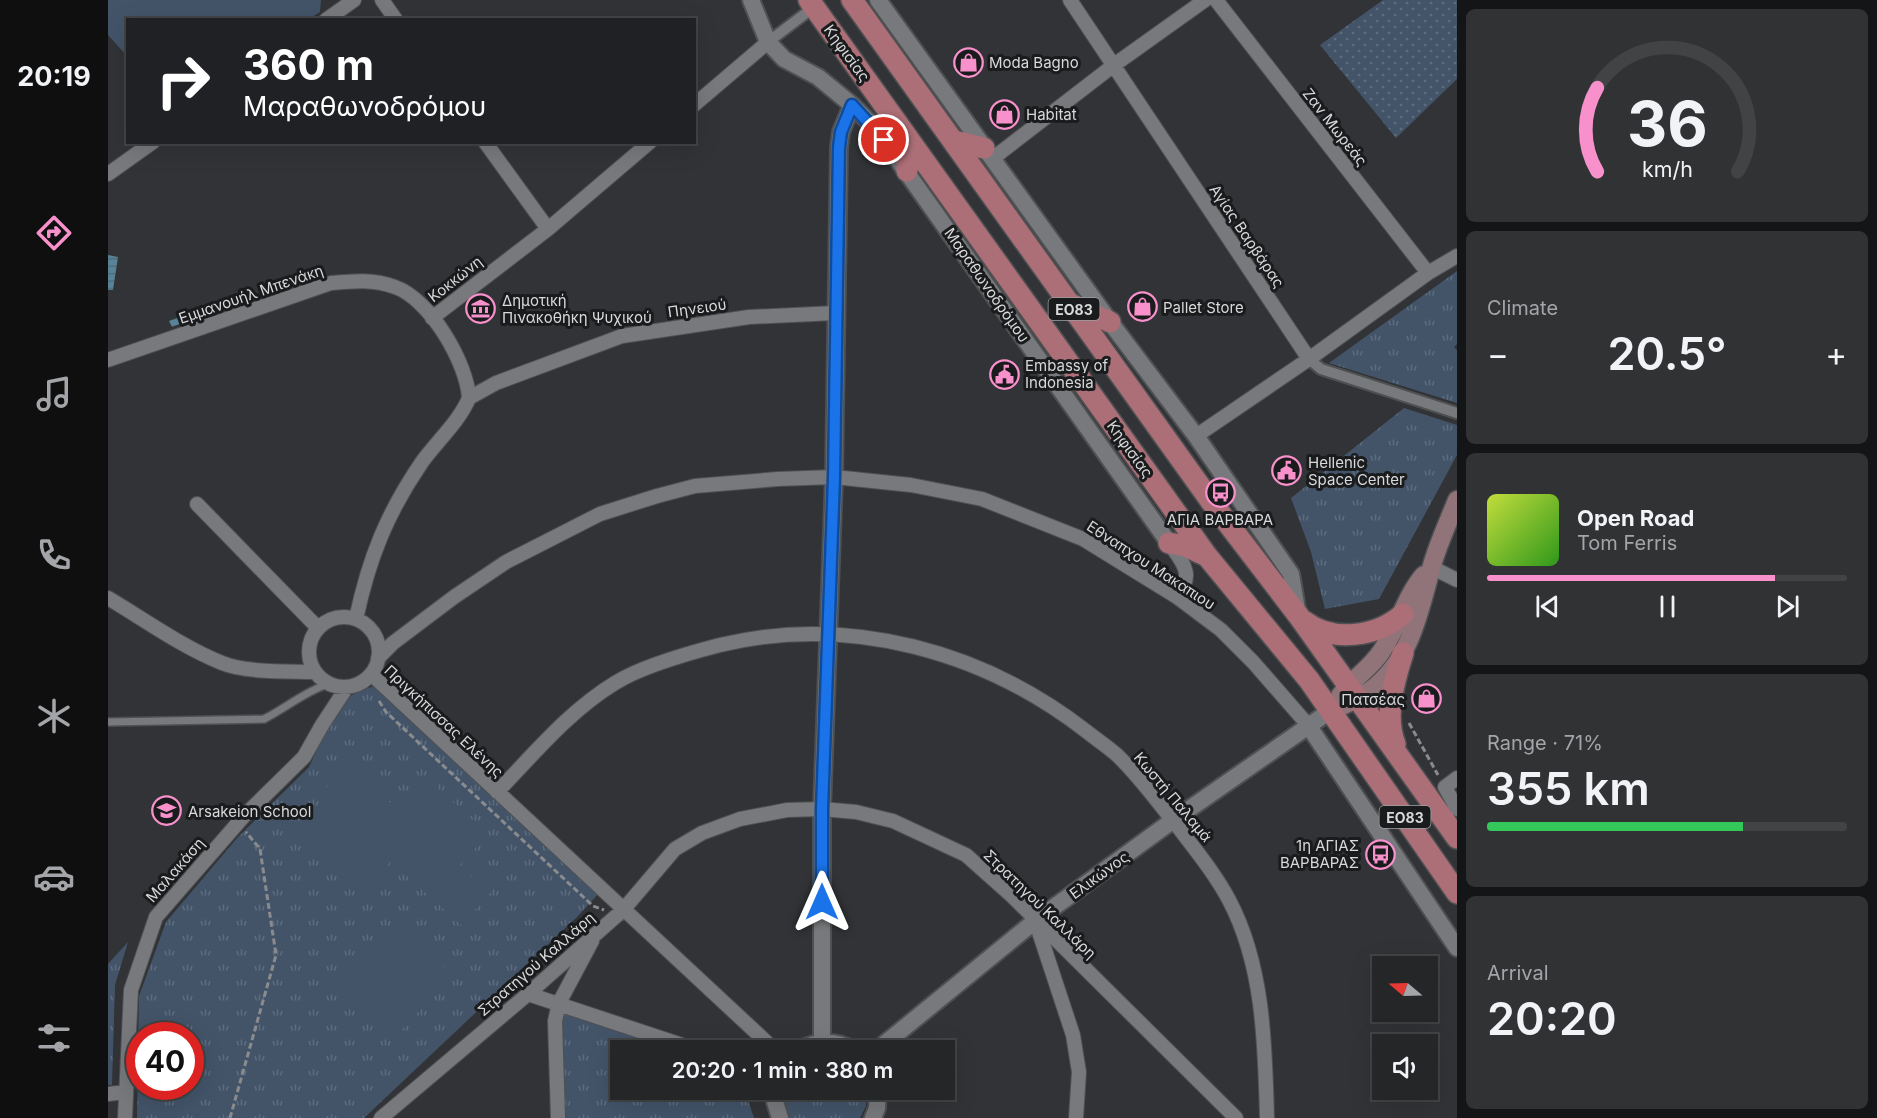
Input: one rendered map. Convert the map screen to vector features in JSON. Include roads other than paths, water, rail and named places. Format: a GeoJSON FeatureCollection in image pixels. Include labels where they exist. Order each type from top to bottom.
{"type":"FeatureCollection","features":[{"type":"Feature","properties":{"kind":"main road","name":"ΕΟ83"},"geometry":{"type":"LineString","coordinates":[[852,0],[1210,500],[1298,615],[1457,838]]}},
{"type":"Feature","properties":{"kind":"main road","name":"Κηφισίας"},"geometry":{"type":"LineString","coordinates":[[812,3],[1207,556],[1309,680],[1457,892]]}},
{"type":"Feature","properties":{"kind":"main road"},"geometry":{"type":"LineString","coordinates":[[907,171],[908,138]]}},
{"type":"Feature","properties":{"kind":"main road"},"geometry":{"type":"LineString","coordinates":[[954,141],[988,154]]}},
{"type":"Feature","properties":{"kind":"main road"},"geometry":{"type":"LineString","coordinates":[[1071,304],[1110,322]]}},
{"type":"Feature","properties":{"kind":"main road"},"geometry":{"type":"LineString","coordinates":[[1398,753],[1390,728],[1394,686],[1402,653],[1416,622],[1431,567],[1457,500]]}},
{"type":"Feature","properties":{"kind":"main road"},"geometry":{"type":"LineString","coordinates":[[1169,543],[1185,546],[1207,556]]}},
{"type":"Feature","properties":{"kind":"main road"},"geometry":{"type":"LineString","coordinates":[[1330,711],[1353,691],[1381,653],[1403,614],[1417,582],[1431,567]]}},
{"type":"Feature","properties":{"kind":"main road"},"geometry":{"type":"LineString","coordinates":[[1298,615],[1309,625],[1322,631],[1353,634],[1381,630],[1403,614]]}},
{"type":"Feature","properties":{"kind":"main road"},"geometry":{"type":"LineString","coordinates":[[1353,691],[1383,679],[1402,653]]}},
{"type":"Feature","properties":{"kind":"street"},"geometry":{"type":"LineString","coordinates":[[329,18],[354,0]]}},
{"type":"Feature","properties":{"kind":"street"},"geometry":{"type":"LineString","coordinates":[[382,0],[395,18]]}},
{"type":"Feature","properties":{"kind":"street","name":"Μαραθωνοδρόμου"},"geometry":{"type":"LineString","coordinates":[[751,0],[768,42],[784,59],[818,77],[852,105],[876,129],[907,171],[1185,567],[1187,574],[1183,589],[1177,597]]}},
{"type":"Feature","properties":{"kind":"street"},"geometry":{"type":"LineString","coordinates":[[878,0],[1110,322],[1197,436],[1291,573],[1298,615]]}},
{"type":"Feature","properties":{"kind":"street","name":"Αγίας Βαρβάρας"},"geometry":{"type":"LineString","coordinates":[[1070,0],[1309,359],[1321,369],[1457,414]]}},
{"type":"Feature","properties":{"kind":"street"},"geometry":{"type":"LineString","coordinates":[[988,154],[1205,0]]}},
{"type":"Feature","properties":{"kind":"street","name":"Ζαν Μωρεάς"},"geometry":{"type":"LineString","coordinates":[[1216,0],[1428,273]]}},
{"type":"Feature","properties":{"kind":"street"},"geometry":{"type":"LineString","coordinates":[[696,103],[812,3]]}},
{"type":"Feature","properties":{"kind":"street"},"geometry":{"type":"LineString","coordinates":[[822,1040],[822,809],[834,477],[839,147],[841,132],[852,105]]}},
{"type":"Feature","properties":{"kind":"street"},"geometry":{"type":"LineString","coordinates":[[108,174],[150,144]]}},
{"type":"Feature","properties":{"kind":"street"},"geometry":{"type":"LineString","coordinates":[[486,144],[548,229]]}},
{"type":"Feature","properties":{"kind":"street","name":"Κοκκώνη"},"geometry":{"type":"LineString","coordinates":[[469,398],[468,389],[456,358],[447,339],[432,318],[548,229],[648,144]]}},
{"type":"Feature","properties":{"kind":"street"},"geometry":{"type":"LineString","coordinates":[[1197,436],[1428,273],[1457,256]]}},
{"type":"Feature","properties":{"kind":"street","name":"Εμμανουήλ Μπενάκη"},"geometry":{"type":"LineString","coordinates":[[108,360],[331,283],[359,280],[397,287],[415,298],[432,318]]}},
{"type":"Feature","properties":{"kind":"street","name":"Πηνειού"},"geometry":{"type":"LineString","coordinates":[[469,398],[496,383],[622,336],[748,317],[835,313]]}},
{"type":"Feature","properties":{"kind":"street"},"geometry":{"type":"LineString","coordinates":[[356,619],[377,541],[387,519],[423,462],[458,417],[469,398]]}},
{"type":"Feature","properties":{"kind":"street","name":"Εθναπχου Μακαπιου"},"geometry":{"type":"LineString","coordinates":[[378,658],[393,643],[454,597],[506,562],[600,514],[695,486],[834,477],[911,485],[982,498],[1083,538],[1177,597],[1221,630],[1308,725]]}},
{"type":"Feature","properties":{"kind":"street"},"geometry":{"type":"LineString","coordinates":[[197,504],[318,628]]}},
{"type":"Feature","properties":{"kind":"street"},"geometry":{"type":"LineString","coordinates":[[1431,567],[1457,580]]}},
{"type":"Feature","properties":{"kind":"street"},"geometry":{"type":"LineString","coordinates":[[108,598],[189,647],[224,664],[264,671],[315,672]]}},
{"type":"Feature","properties":{"kind":"street"},"geometry":{"type":"LineString","coordinates":[[343,616],[356,619],[367,625],[374,634],[378,646],[378,658],[371,674],[360,683],[347,687],[328,684],[315,672],[310,662],[308,650],[311,638],[318,628],[329,620],[343,616]]}},
{"type":"Feature","properties":{"kind":"street","name":"Κωστή Παλαμά"},"geometry":{"type":"LineString","coordinates":[[497,792],[576,711],[616,682],[663,662],[744,639],[829,634],[865,637],[909,645],[990,672],[1035,695],[1116,754],[1139,778],[1208,865],[1230,902],[1246,942],[1260,997],[1267,1118]]}},
{"type":"Feature","properties":{"kind":"street","name":"Πριγκήπισσας Ελένης"},"geometry":{"type":"LineString","coordinates":[[371,674],[764,1040]]}},
{"type":"Feature","properties":{"kind":"street","name":"Μαλακάση"},"geometry":{"type":"LineString","coordinates":[[125,1118],[131,990],[156,917],[238,822],[304,757],[321,725],[347,687]]}},
{"type":"Feature","properties":{"kind":"street","name":"Ελικώνος"},"geometry":{"type":"LineString","coordinates":[[889,1040],[1035,921],[1172,820],[1330,711]]}},
{"type":"Feature","properties":{"kind":"street"},"geometry":{"type":"LineString","coordinates":[[1308,725],[1457,948]]}},
{"type":"Feature","properties":{"kind":"street"},"geometry":{"type":"LineString","coordinates":[[1457,778],[1445,787],[1457,809]]}},
{"type":"Feature","properties":{"kind":"street","name":"Στρατηγού Καλλάρη"},"geometry":{"type":"LineString","coordinates":[[381,1118],[623,910],[675,849],[702,834],[740,819],[787,810],[822,809],[856,812],[893,821],[966,855],[1011,895],[1236,1118]]}},
{"type":"Feature","properties":{"kind":"street"},"geometry":{"type":"LineString","coordinates":[[1035,921],[1073,1035],[1079,1072],[1076,1118]]}},
{"type":"Feature","properties":{"kind":"street"},"geometry":{"type":"LineString","coordinates":[[558,1118],[555,1022],[559,1003],[588,952],[593,936]]}},
{"type":"Feature","properties":{"kind":"street"},"geometry":{"type":"LineString","coordinates":[[528,994],[668,1040]]}},
{"type":"Feature","properties":{"kind":"street"},"geometry":{"type":"LineString","coordinates":[[108,1094],[125,1092]]}},
{"type":"Feature","properties":{"kind":"street"},"geometry":{"type":"LineString","coordinates":[[775,1100],[780,1118]]}},
{"type":"Feature","properties":{"kind":"street"},"geometry":{"type":"LineString","coordinates":[[873,1118],[877,1100]]}},
{"type":"Feature","properties":{"kind":"lane"},"geometry":{"type":"LineString","coordinates":[[108,722],[264,719],[284,710],[310,690],[328,684]]}},
{"type":"Feature","properties":{"kind":"place","name":"Moda Bagno"},"geometry":{"type":"Point","coordinates":[968,62]}},
{"type":"Feature","properties":{"kind":"place","name":"Habitat"},"geometry":{"type":"Point","coordinates":[1005,114]}},
{"type":"Feature","properties":{"kind":"place","name":"Pallet Store"},"geometry":{"type":"Point","coordinates":[1142,307]}},
{"type":"Feature","properties":{"kind":"place","name":"Δημοτική Πινακοθήκη Ψυχικού"},"geometry":{"type":"Point","coordinates":[481,309]}},
{"type":"Feature","properties":{"kind":"place","name":"Embassy of Indonesia"},"geometry":{"type":"Point","coordinates":[1004,374]}},
{"type":"Feature","properties":{"kind":"place","name":"Hellenic Space Center"},"geometry":{"type":"Point","coordinates":[1287,471]}},
{"type":"Feature","properties":{"kind":"place","name":"ΑΓΙΑ ΒΑΡΒΑΡΑ"},"geometry":{"type":"Point","coordinates":[1220,492]}},
{"type":"Feature","properties":{"kind":"place","name":"Πατσέας"},"geometry":{"type":"Point","coordinates":[1426,699]}},
{"type":"Feature","properties":{"kind":"place","name":"Arsakeion School"},"geometry":{"type":"Point","coordinates":[167,811]}},
{"type":"Feature","properties":{"kind":"place","name":"1η ΑΓΙΑΣ ΒΑΡΒΑΡΑΣ"},"geometry":{"type":"Point","coordinates":[1380,854]}}]}
